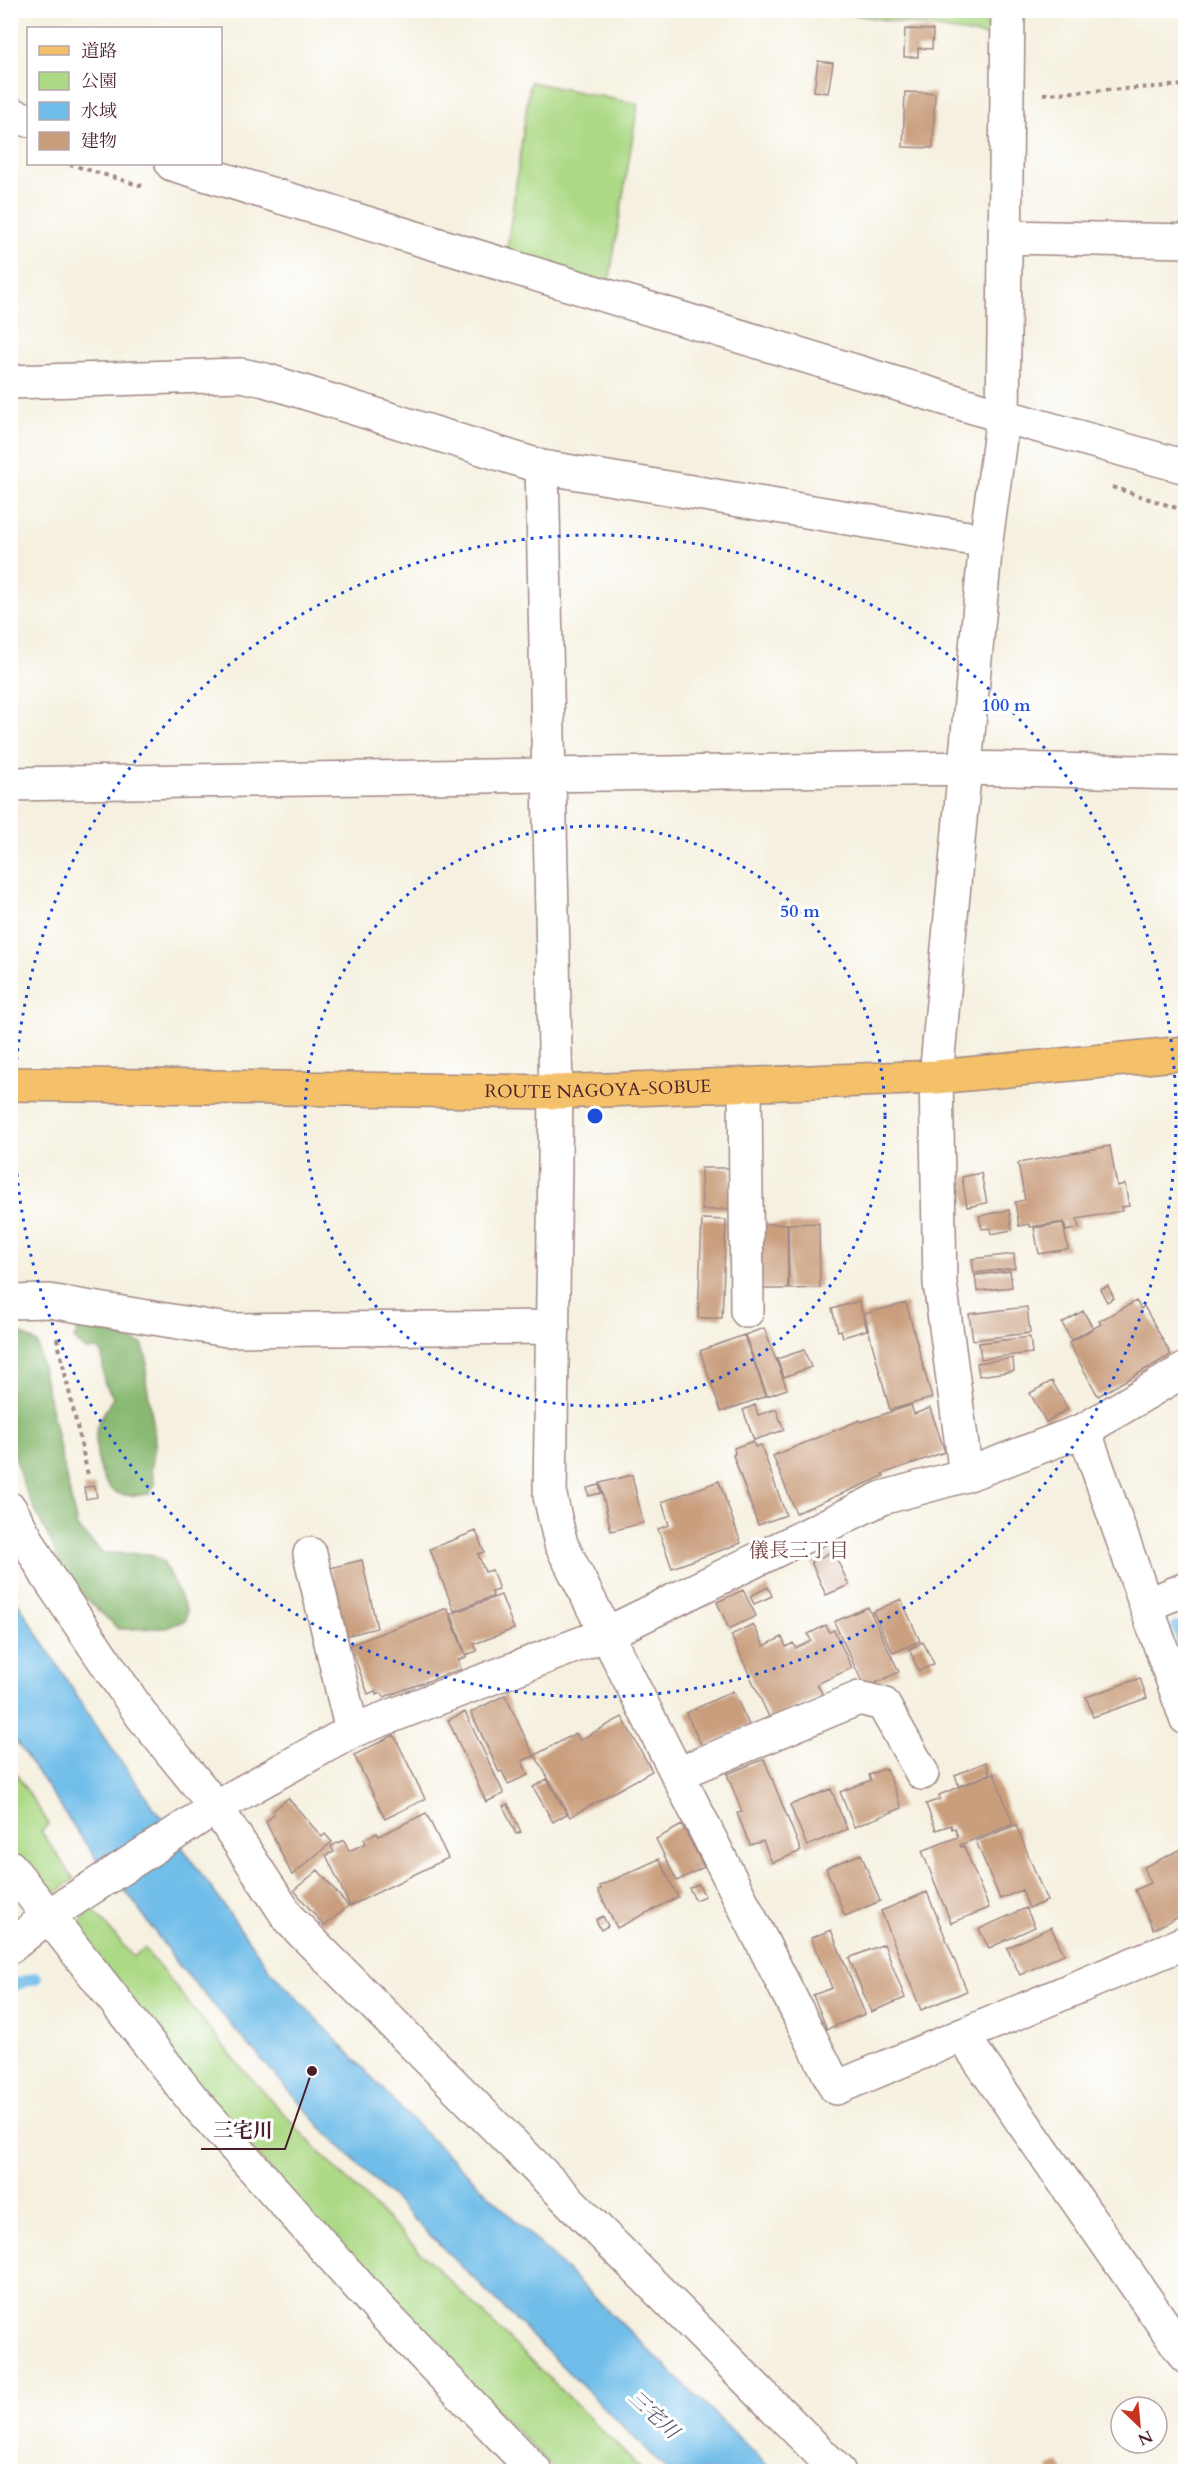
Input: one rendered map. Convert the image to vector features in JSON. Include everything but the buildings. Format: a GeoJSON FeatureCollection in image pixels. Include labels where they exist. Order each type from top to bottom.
{"type":"FeatureCollection","features":[{"type":"Feature","properties":{"kind":"main road","name":"ROUTE NAGOYA-SOBUE"},"geometry":{"type":"LineString","coordinates":[[10,1084],[556,1092],[936,1077],[1185,1053]]}},
{"type":"Feature","properties":{"kind":"street"},"geometry":{"type":"LineString","coordinates":[[966,1475],[940,1283],[936,1077],[986,542],[1003,416],[1008,10]]}},
{"type":"Feature","properties":{"kind":"street"},"geometry":{"type":"LineString","coordinates":[[10,114],[27,120]]}},
{"type":"Feature","properties":{"kind":"street"},"geometry":{"type":"LineString","coordinates":[[175,165],[1003,416],[1185,467]]}},
{"type":"Feature","properties":{"kind":"street"},"geometry":{"type":"LineString","coordinates":[[1005,237],[1185,241]]}},
{"type":"Feature","properties":{"kind":"street"},"geometry":{"type":"LineString","coordinates":[[10,382],[241,375],[265,380],[542,467],[986,542]]}},
{"type":"Feature","properties":{"kind":"street"},"geometry":{"type":"LineString","coordinates":[[542,467],[556,1092],[550,1496],[561,1544],[836,2088],[1185,1942]]}},
{"type":"Feature","properties":{"kind":"street"},"geometry":{"type":"LineString","coordinates":[[10,784],[966,768],[1185,773]]}},
{"type":"Feature","properties":{"kind":"street"},"geometry":{"type":"LineString","coordinates":[[745,1085],[747,1311]]}},
{"type":"Feature","properties":{"kind":"street"},"geometry":{"type":"LineString","coordinates":[[10,1302],[49,1301],[227,1330],[553,1327]]}},
{"type":"Feature","properties":{"kind":"street"},"geometry":{"type":"LineString","coordinates":[[10,1947],[48,1916],[210,1811],[352,1731],[606,1634],[882,1498],[966,1475],[1084,1430],[1185,1369]]}},
{"type":"Feature","properties":{"kind":"street"},"geometry":{"type":"LineString","coordinates":[[1084,1430],[1185,1718]]}},
{"type":"Feature","properties":{"kind":"street"},"geometry":{"type":"LineString","coordinates":[[10,1509],[48,1577],[142,1716],[290,1920],[839,2472]]}},
{"type":"Feature","properties":{"kind":"street"},"geometry":{"type":"LineString","coordinates":[[310,1554],[352,1731]]}},
{"type":"Feature","properties":{"kind":"street"},"geometry":{"type":"LineString","coordinates":[[1146,1605],[1185,1589]]}},
{"type":"Feature","properties":{"kind":"street"},"geometry":{"type":"LineString","coordinates":[[677,1774],[859,1698],[883,1704],[922,1773]]}},
{"type":"Feature","properties":{"kind":"street"},"geometry":{"type":"LineString","coordinates":[[10,1867],[193,2100],[381,2311],[536,2472]]}},
{"type":"Feature","properties":{"kind":"street"},"geometry":{"type":"LineString","coordinates":[[962,2035],[1185,2357]]}},
{"type":"Feature","properties":{"kind":"path"},"geometry":{"type":"LineString","coordinates":[[1007,96],[1185,85]]}},
{"type":"Feature","properties":{"kind":"path"},"geometry":{"type":"LineString","coordinates":[[49,1301],[88,1475]]}},
{"type":"Feature","properties":{"kind":"green space"},"geometry":{"type":"Polygon","coordinates":[[[843,11],[988,11],[987,36],[843,13],[843,11]]]}},
{"type":"Feature","properties":{"kind":"green space"},"geometry":{"type":"Polygon","coordinates":[[[530,82],[638,104],[608,288],[506,256],[530,82]]]}},
{"type":"Feature","properties":{"kind":"green space"},"geometry":{"type":"Polygon","coordinates":[[[91,1326],[142,1344],[147,1359],[146,1380],[155,1445],[151,1470],[155,1484],[149,1494],[116,1493],[107,1485],[103,1477],[96,1448],[97,1429],[113,1397],[104,1382],[102,1355],[98,1349],[86,1350],[74,1339],[78,1328],[91,1326]]]}},
{"type":"Feature","properties":{"kind":"green space"},"geometry":{"type":"Polygon","coordinates":[[[10,1327],[37,1343],[77,1527],[103,1553],[150,1554],[163,1561],[187,1611],[186,1620],[166,1628],[118,1629],[80,1593],[61,1569],[52,1544],[27,1492],[16,1460],[10,1411],[10,1327]]]}},
{"type":"Feature","properties":{"kind":"green space"},"geometry":{"type":"Polygon","coordinates":[[[10,1765],[49,1824],[41,1831],[74,1879],[46,1901],[11,1852],[10,1765]]]}},
{"type":"Feature","properties":{"kind":"green space"},"geometry":{"type":"Polygon","coordinates":[[[90,1906],[133,1957],[144,1948],[237,2063],[321,2154],[643,2471],[557,2471],[384,2299],[202,2092],[76,1932],[90,1906]]]}},
{"type":"Feature","properties":{"kind":"water"},"geometry":{"type":"Polygon","coordinates":[[[10,1590],[95,1725],[269,1969],[410,2118],[773,2471],[668,2471],[319,2125],[177,1963],[129,1895],[99,1863],[11,1734],[10,1590]]]}},
{"type":"Feature","properties":{"kind":"waterway"},"geometry":{"type":"LineString","coordinates":[[1177,1627],[1186,1650]]}},
{"type":"Feature","properties":{"kind":"waterway"},"geometry":{"type":"LineString","coordinates":[[10,1986],[36,1978]]}},
{"type":"Feature","properties":{"kind":"place","name":"三宅川"},"geometry":{"type":"Point","coordinates":[312,2071]}},
{"type":"Feature","properties":{"kind":"district","name":"儀長三丁目"},"geometry":{"type":"Point","coordinates":[799,1550]}}]}
